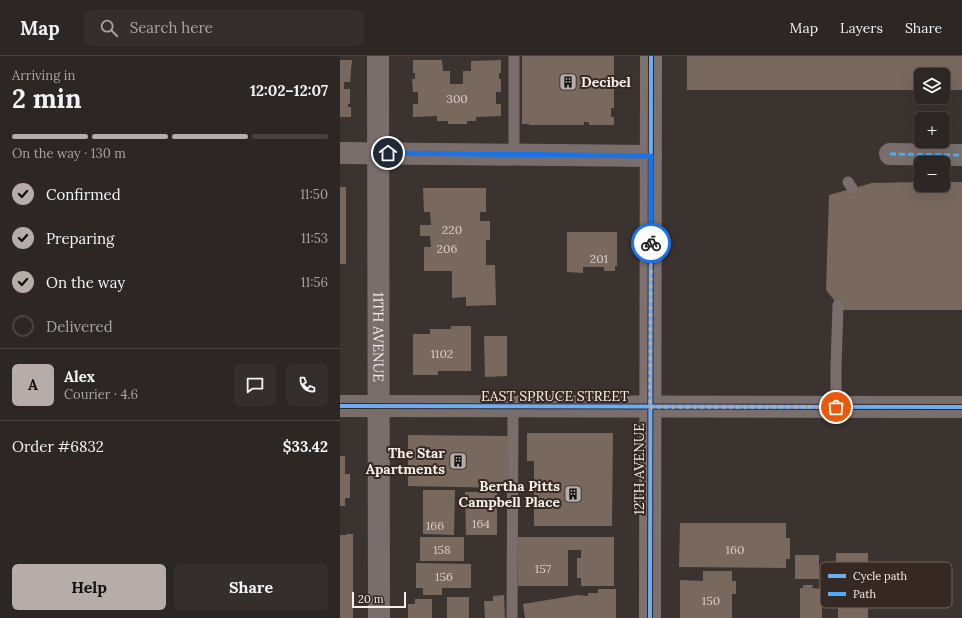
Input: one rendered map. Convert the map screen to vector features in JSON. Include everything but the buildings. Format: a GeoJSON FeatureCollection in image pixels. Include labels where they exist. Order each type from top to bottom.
{"type":"FeatureCollection","features":[{"type":"Feature","properties":{"kind":"main road","name":"12TH AVENUE"},"geometry":{"type":"LineString","coordinates":[[650,618],[651,56]]}},
{"type":"Feature","properties":{"kind":"street","name":"11TH AVENUE"},"geometry":{"type":"LineString","coordinates":[[378,56],[379,618]]}},
{"type":"Feature","properties":{"kind":"street"},"geometry":{"type":"LineString","coordinates":[[340,153],[651,156]]}},
{"type":"Feature","properties":{"kind":"street"},"geometry":{"type":"LineString","coordinates":[[890,154],[962,155]]}},
{"type":"Feature","properties":{"kind":"street","name":"EAST SPRUCE STREET"},"geometry":{"type":"LineString","coordinates":[[340,406],[962,407]]}},
{"type":"Feature","properties":{"kind":"lane"},"geometry":{"type":"LineString","coordinates":[[514,56],[514,154]]}},
{"type":"Feature","properties":{"kind":"lane"},"geometry":{"type":"LineString","coordinates":[[836,407],[838,305]]}},
{"type":"Feature","properties":{"kind":"lane"},"geometry":{"type":"LineString","coordinates":[[512,618],[514,407]]}},
{"type":"Feature","properties":{"kind":"marked path"},"geometry":{"type":"LineString","coordinates":[[890,154],[962,155]]}},
{"type":"Feature","properties":{"kind":"cycle path"},"geometry":{"type":"LineString","coordinates":[[650,618],[651,56]]}},
{"type":"Feature","properties":{"kind":"cycle path"},"geometry":{"type":"LineString","coordinates":[[340,406],[962,407]]}},
{"type":"Feature","properties":{"kind":"way so far"},"geometry":{"type":"LineString","coordinates":[[651,243],[650,407],[836,407]]}},
{"type":"Feature","properties":{"kind":"place","name":"Decibel"},"geometry":{"type":"Point","coordinates":[568,82]}},
{"type":"Feature","properties":{"kind":"place","name":"The Star Apartments"},"geometry":{"type":"Point","coordinates":[458,461]}},
{"type":"Feature","properties":{"kind":"place","name":"Bertha Pitts Campbell Place"},"geometry":{"type":"Point","coordinates":[573,494]}},
{"type":"Feature","properties":{"kind":"route"},"geometry":{"type":"LineString","coordinates":[[388,153],[651,156],[651,243]]}}]}
